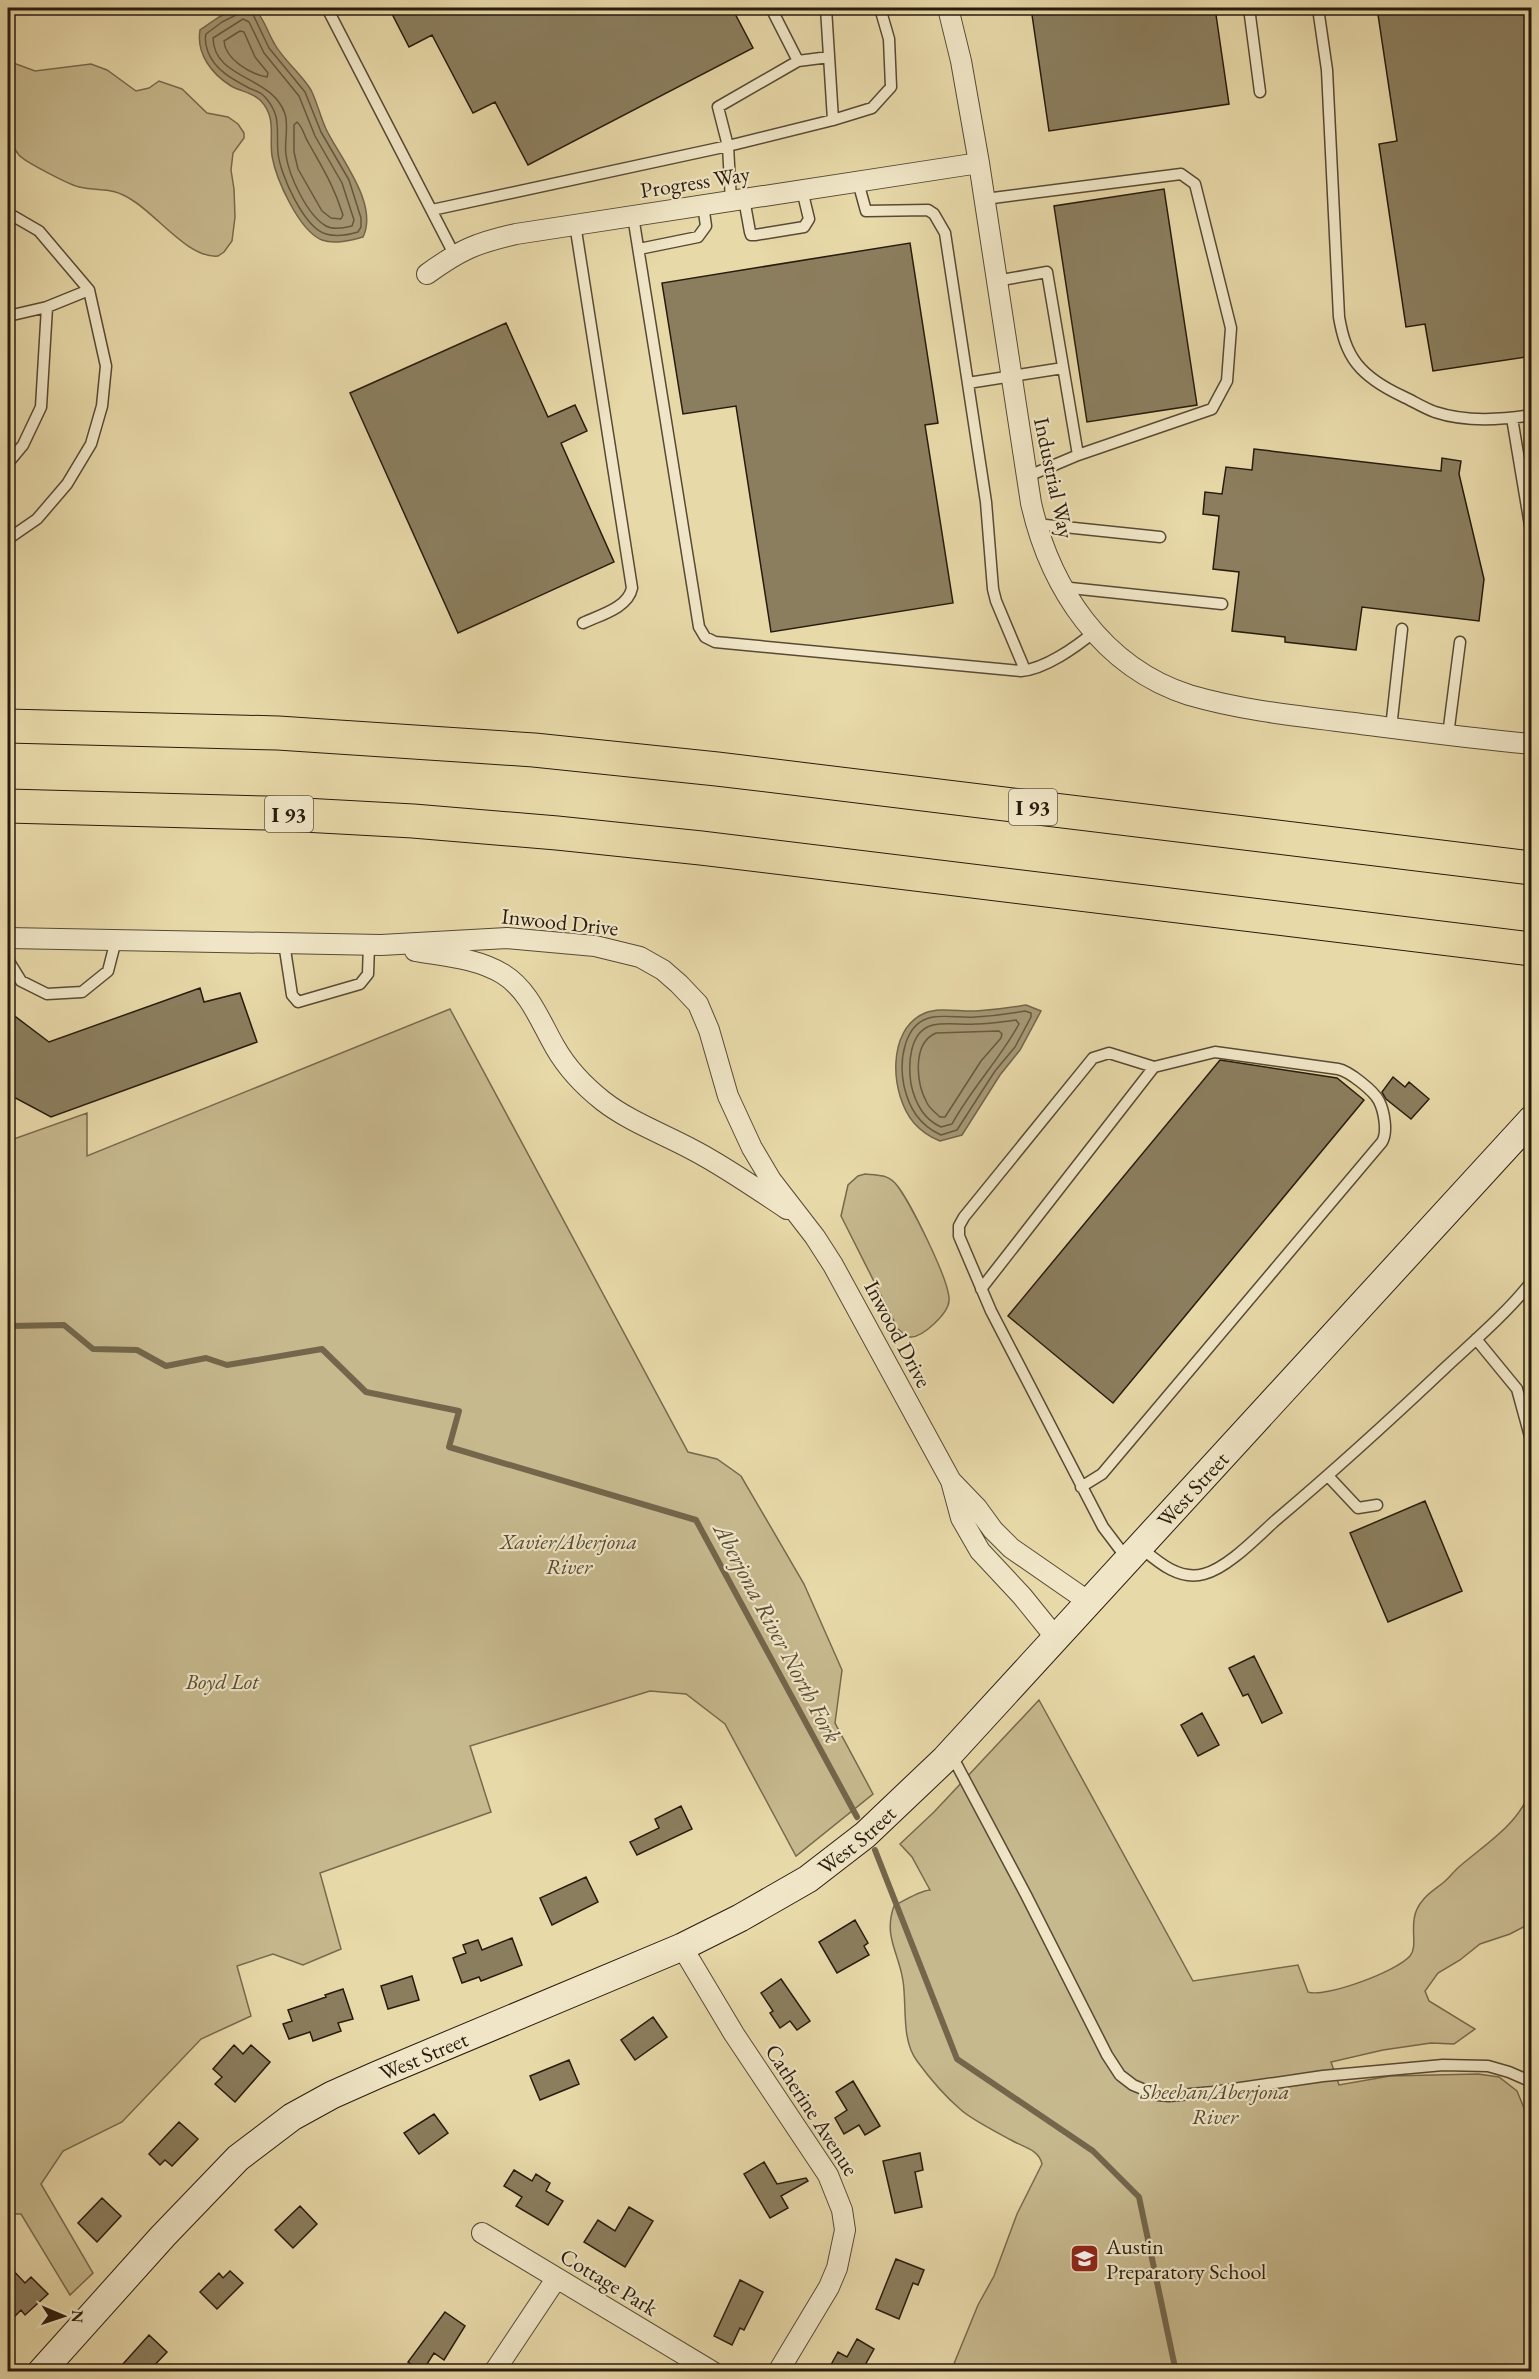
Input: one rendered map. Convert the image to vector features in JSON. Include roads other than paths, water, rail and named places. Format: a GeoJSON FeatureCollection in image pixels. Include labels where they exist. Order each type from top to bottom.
{"type":"FeatureCollection","features":[{"type":"Feature","properties":{"kind":"highway","name":"I 93"},"geometry":{"type":"LineString","coordinates":[[8,726],[278,733],[434,742],[582,755],[717,769],[1532,868]]}},
{"type":"Feature","properties":{"kind":"highway","name":"I 93"},"geometry":{"type":"LineString","coordinates":[[8,806],[267,813],[412,821],[557,833],[701,848],[1532,949]]}},
{"type":"Feature","properties":{"kind":"main road","name":"West Street"},"geometry":{"type":"LineString","coordinates":[[41,2372],[190,2207],[238,2158],[292,2117],[368,2079],[682,1947],[740,1918],[808,1879],[865,1835],[919,1786],[950,1753],[1532,1119]]}},
{"type":"Feature","properties":{"kind":"street","name":"Industrial Way"},"geometry":{"type":"LineString","coordinates":[[948,8],[961,61],[979,163],[1026,477],[1036,524],[1046,556],[1061,587],[1094,632],[1141,672],[1187,694],[1274,712],[1532,744]]}},
{"type":"Feature","properties":{"kind":"street","name":"Progress Way"},"geometry":{"type":"LineString","coordinates":[[427,274],[454,254],[489,240],[575,224],[979,163]]}},
{"type":"Feature","properties":{"kind":"street","name":"Inwood Drive"},"geometry":{"type":"LineString","coordinates":[[8,938],[375,945],[507,938],[595,946],[630,954],[656,966],[680,984],[702,1011],[734,1113],[771,1180],[833,1265],[951,1481],[961,1518],[980,1551],[1022,1596],[1056,1638]]}},
{"type":"Feature","properties":{"kind":"street","name":"Inwood Drive"},"geometry":{"type":"LineString","coordinates":[[375,945],[471,961],[503,974],[519,986],[532,1004],[570,1070],[604,1102],[714,1162],[797,1215]]}},
{"type":"Feature","properties":{"kind":"street","name":"Inwood Drive"},"geometry":{"type":"LineString","coordinates":[[951,1481],[1011,1548],[1089,1602]]}},
{"type":"Feature","properties":{"kind":"street","name":"Catherine Avenue"},"geometry":{"type":"LineString","coordinates":[[682,1947],[734,2034],[828,2175],[842,2210],[845,2230],[837,2268],[829,2287],[778,2372]]}},
{"type":"Feature","properties":{"kind":"street","name":"Cottage Park"},"geometry":{"type":"LineString","coordinates":[[482,2233],[713,2372]]}},
{"type":"Feature","properties":{"kind":"street"},"geometry":{"type":"LineString","coordinates":[[494,2372],[556,2279]]}},
{"type":"Feature","properties":{"kind":"lane"},"geometry":{"type":"LineString","coordinates":[[327,8],[454,254]]}},
{"type":"Feature","properties":{"kind":"lane"},"geometry":{"type":"LineString","coordinates":[[771,8],[798,61]]}},
{"type":"Feature","properties":{"kind":"lane"},"geometry":{"type":"LineString","coordinates":[[826,8],[833,120]]}},
{"type":"Feature","properties":{"kind":"lane"},"geometry":{"type":"LineString","coordinates":[[432,210],[728,146],[872,108],[891,87],[889,39],[880,8]]}},
{"type":"Feature","properties":{"kind":"lane"},"geometry":{"type":"LineString","coordinates":[[1249,8],[1260,92]]}},
{"type":"Feature","properties":{"kind":"lane"},"geometry":{"type":"LineString","coordinates":[[1318,8],[1327,70],[1339,317],[1345,344],[1358,366],[1381,386],[1436,412],[1484,419],[1532,415]]}},
{"type":"Feature","properties":{"kind":"lane"},"geometry":{"type":"LineString","coordinates":[[802,190],[809,219],[804,227],[751,235],[737,200],[728,146],[718,107],[798,61],[828,57]]}},
{"type":"Feature","properties":{"kind":"lane"},"geometry":{"type":"LineString","coordinates":[[985,199],[1181,174],[1195,184],[1230,328],[1227,381],[1212,409],[1077,455],[1026,477]]}},
{"type":"Feature","properties":{"kind":"lane"},"geometry":{"type":"LineString","coordinates":[[858,182],[866,211],[928,210],[945,233],[986,502],[993,589],[996,602],[1025,670]]}},
{"type":"Feature","properties":{"kind":"lane"},"geometry":{"type":"LineString","coordinates":[[639,249],[699,237],[706,226],[703,205]]}},
{"type":"Feature","properties":{"kind":"lane"},"geometry":{"type":"LineString","coordinates":[[8,213],[39,231],[89,290],[106,366],[102,406],[91,444],[67,484],[37,519],[8,539]]}},
{"type":"Feature","properties":{"kind":"lane"},"geometry":{"type":"LineString","coordinates":[[633,216],[699,627],[705,638],[715,642],[1025,670],[1078,646],[1094,632]]}},
{"type":"Feature","properties":{"kind":"lane"},"geometry":{"type":"LineString","coordinates":[[575,224],[632,588],[630,596],[624,603],[584,622]]}},
{"type":"Feature","properties":{"kind":"lane"},"geometry":{"type":"LineString","coordinates":[[996,281],[1047,272],[1077,455]]}},
{"type":"Feature","properties":{"kind":"lane"},"geometry":{"type":"LineString","coordinates":[[8,316],[46,308],[89,290]]}},
{"type":"Feature","properties":{"kind":"lane"},"geometry":{"type":"LineString","coordinates":[[8,463],[23,445],[41,407],[46,308]]}},
{"type":"Feature","properties":{"kind":"lane"},"geometry":{"type":"LineString","coordinates":[[968,383],[1063,368]]}},
{"type":"Feature","properties":{"kind":"lane"},"geometry":{"type":"LineString","coordinates":[[1512,418],[1532,537]]}},
{"type":"Feature","properties":{"kind":"lane"},"geometry":{"type":"LineString","coordinates":[[1036,524],[1161,537]]}},
{"type":"Feature","properties":{"kind":"lane"},"geometry":{"type":"LineString","coordinates":[[1061,587],[1222,604]]}},
{"type":"Feature","properties":{"kind":"lane"},"geometry":{"type":"LineString","coordinates":[[1391,728],[1402,629]]}},
{"type":"Feature","properties":{"kind":"lane"},"geometry":{"type":"LineString","coordinates":[[1448,735],[1460,642]]}},
{"type":"Feature","properties":{"kind":"lane"},"geometry":{"type":"LineString","coordinates":[[8,960],[21,981],[47,994],[82,992],[108,971],[116,940]]}},
{"type":"Feature","properties":{"kind":"lane"},"geometry":{"type":"LineString","coordinates":[[284,944],[292,994],[298,1002],[360,984],[368,974],[375,945]]}},
{"type":"Feature","properties":{"kind":"lane"},"geometry":{"type":"LineString","coordinates":[[1081,1487],[1102,1474],[1382,1142],[1386,1133],[1377,1098],[1344,1070],[1217,1052],[1154,1067],[1109,1053],[1093,1058],[964,1217],[959,1226],[959,1236],[981,1289],[1081,1487],[1103,1527],[1134,1553],[1176,1572],[1196,1575],[1210,1572],[1232,1558],[1328,1476],[1476,1339],[1532,1281]]}},
{"type":"Feature","properties":{"kind":"lane"},"geometry":{"type":"LineString","coordinates":[[981,1289],[1154,1067]]}},
{"type":"Feature","properties":{"kind":"lane"},"geometry":{"type":"LineString","coordinates":[[1476,1339],[1517,1389],[1531,1440]]}},
{"type":"Feature","properties":{"kind":"lane"},"geometry":{"type":"LineString","coordinates":[[1328,1476],[1358,1508],[1377,1505]]}},
{"type":"Feature","properties":{"kind":"lane"},"geometry":{"type":"LineString","coordinates":[[950,1753],[1026,1895],[1107,2055],[1120,2075],[1133,2085],[1157,2095],[1185,2096],[1323,2076],[1443,2065],[1488,2066],[1532,2082]]}},
{"type":"Feature","properties":{"kind":"water"},"geometry":{"type":"Polygon","coordinates":[[[238,8],[254,8],[278,49],[311,90],[326,129],[362,196],[367,224],[363,237],[332,242],[313,235],[297,216],[274,166],[269,113],[265,106],[257,98],[224,81],[207,63],[200,47],[200,30],[238,8]]]}},
{"type":"Feature","properties":{"kind":"water"},"geometry":{"type":"Polygon","coordinates":[[[1026,1005],[1041,1011],[1020,1050],[1000,1075],[962,1135],[940,1141],[920,1129],[906,1111],[897,1080],[898,1047],[903,1033],[912,1021],[925,1013],[937,1010],[976,1011],[1026,1005]]]}},
{"type":"Feature","properties":{"kind":"waterway","name":"Aberjona River North Fork"},"geometry":{"type":"LineString","coordinates":[[8,1328],[64,1325],[93,1349],[137,1350],[166,1366],[206,1358],[227,1365],[322,1349],[366,1392],[459,1411],[449,1447],[696,1520],[857,1817]]}},
{"type":"Feature","properties":{"kind":"waterway","name":"Aberjona River North Fork"},"geometry":{"type":"LineString","coordinates":[[875,1850],[957,2059],[1093,2151],[1139,2197],[1176,2372]]}},
{"type":"Feature","properties":{"kind":"place","name":"Austin Preparatory School"},"geometry":{"type":"Point","coordinates":[1085,2259]}},
{"type":"Feature","properties":{"kind":"park label","name":"Xavier/Aberjona River"},"geometry":{"type":"Point","coordinates":[569,1554]}},
{"type":"Feature","properties":{"kind":"park label","name":"Boyd Lot"},"geometry":{"type":"Point","coordinates":[222,1681]}},
{"type":"Feature","properties":{"kind":"park label","name":"Sheehan/Aberjona River"},"geometry":{"type":"Point","coordinates":[1215,2104]}}]}
